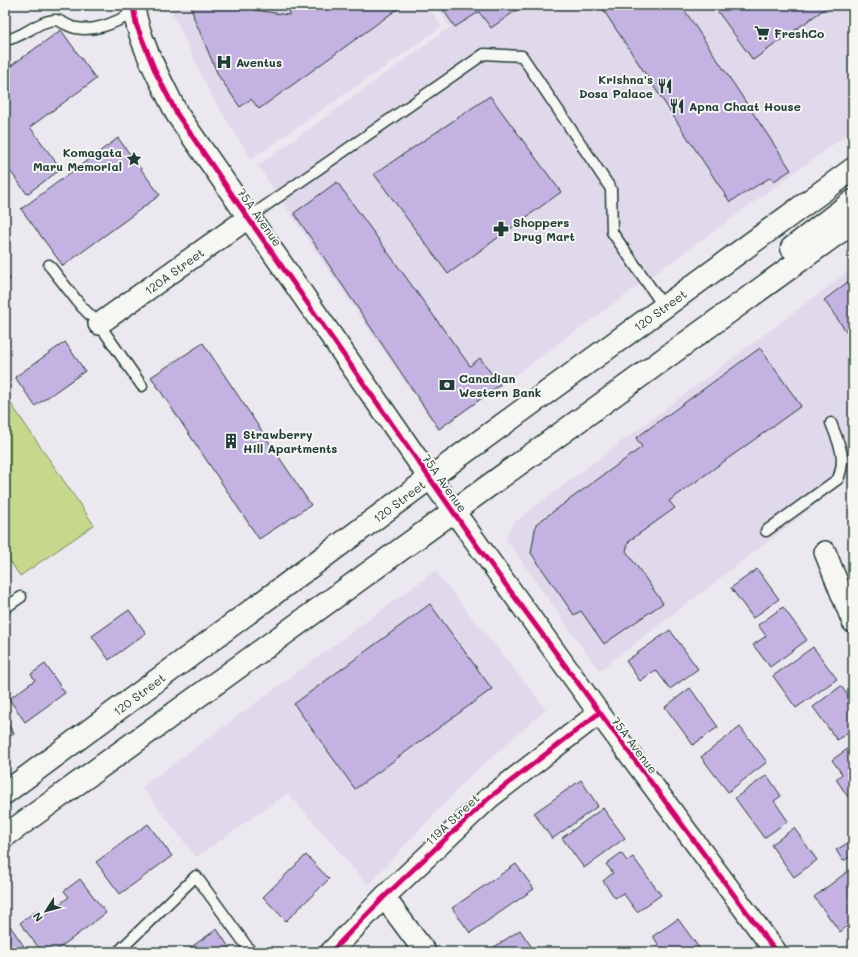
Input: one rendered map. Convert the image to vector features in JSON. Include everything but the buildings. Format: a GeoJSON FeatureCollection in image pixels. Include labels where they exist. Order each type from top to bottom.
{"type":"FeatureCollection","features":[{"type":"Feature","properties":{"kind":"main road","name":"75A Avenue"},"geometry":{"type":"LineString","coordinates":[[133,9],[136,24],[156,73],[177,114],[430,478]]}},
{"type":"Feature","properties":{"kind":"main road","name":"120 Street"},"geometry":{"type":"LineString","coordinates":[[5,794],[430,478],[853,169]]}},
{"type":"Feature","properties":{"kind":"main road"},"geometry":{"type":"LineString","coordinates":[[766,285],[786,252],[853,201]]}},
{"type":"Feature","properties":{"kind":"main road"},"geometry":{"type":"LineString","coordinates":[[5,836],[853,222]]}},
{"type":"Feature","properties":{"kind":"street","name":"120A Street"},"geometry":{"type":"LineString","coordinates":[[99,324],[248,218]]}},
{"type":"Feature","properties":{"kind":"street","name":"75A Avenue"},"geometry":{"type":"LineString","coordinates":[[430,478],[599,713],[776,952]]}},
{"type":"Feature","properties":{"kind":"street"},"geometry":{"type":"LineString","coordinates":[[825,552],[853,622]]}},
{"type":"Feature","properties":{"kind":"street","name":"119A Street"},"geometry":{"type":"LineString","coordinates":[[331,952],[384,897],[489,798],[599,713]]}},
{"type":"Feature","properties":{"kind":"street"},"geometry":{"type":"LineString","coordinates":[[384,897],[425,952]]}},
{"type":"Feature","properties":{"kind":"lane"},"geometry":{"type":"LineString","coordinates":[[5,40],[15,39],[45,23],[56,20],[74,28],[91,30],[112,24],[133,9]]}},
{"type":"Feature","properties":{"kind":"lane"},"geometry":{"type":"LineString","coordinates":[[248,218],[484,54],[522,56],[611,189],[612,232],[664,307]]}},
{"type":"Feature","properties":{"kind":"lane"},"geometry":{"type":"LineString","coordinates":[[49,265],[81,306],[99,324],[142,386]]}},
{"type":"Feature","properties":{"kind":"lane"},"geometry":{"type":"LineString","coordinates":[[766,531],[838,479],[842,468],[841,449],[831,423]]}},
{"type":"Feature","properties":{"kind":"lane"},"geometry":{"type":"LineString","coordinates":[[5,608],[21,597]]}},
{"type":"Feature","properties":{"kind":"lane"},"geometry":{"type":"LineString","coordinates":[[118,952],[196,876],[251,952]]}},
{"type":"Feature","properties":{"kind":"shaded area"},"geometry":{"type":"Polygon","coordinates":[[[169,5],[427,5],[442,27],[251,159],[211,95],[169,5]]]}},
{"type":"Feature","properties":{"kind":"shaded area"},"geometry":{"type":"Polygon","coordinates":[[[436,5],[853,5],[853,130],[438,431],[258,166],[450,27],[436,5]]]}},
{"type":"Feature","properties":{"kind":"shaded area"},"geometry":{"type":"Polygon","coordinates":[[[853,268],[853,476],[599,671],[506,539],[511,525],[853,268]]]}},
{"type":"Feature","properties":{"kind":"shaded area"},"geometry":{"type":"Polygon","coordinates":[[[435,571],[546,709],[464,782],[368,885],[288,793],[196,857],[142,787],[435,571]]]}},
{"type":"Feature","properties":{"kind":"green space"},"geometry":{"type":"Polygon","coordinates":[[[5,395],[94,525],[20,576],[5,554],[5,395]]]}},
{"type":"Feature","properties":{"kind":"cycle path"},"geometry":{"type":"LineString","coordinates":[[133,5],[136,24],[156,73],[177,114],[475,543],[776,952]]}},
{"type":"Feature","properties":{"kind":"cycle path"},"geometry":{"type":"LineString","coordinates":[[331,952],[384,897],[489,798],[599,713]]}},
{"type":"Feature","properties":{"kind":"place","name":"FreshCo"},"geometry":{"type":"Point","coordinates":[762,33]}},
{"type":"Feature","properties":{"kind":"place","name":"Aventus"},"geometry":{"type":"Point","coordinates":[224,62]}},
{"type":"Feature","properties":{"kind":"place","name":"Krishna's Dosa Palace"},"geometry":{"type":"Point","coordinates":[665,86]}},
{"type":"Feature","properties":{"kind":"place","name":"Apna Chaat House"},"geometry":{"type":"Point","coordinates":[677,106]}},
{"type":"Feature","properties":{"kind":"place","name":"Komagata Maru Memorial"},"geometry":{"type":"Point","coordinates":[134,159]}},
{"type":"Feature","properties":{"kind":"place","name":"Shoppers Drug Mart"},"geometry":{"type":"Point","coordinates":[501,229]}},
{"type":"Feature","properties":{"kind":"place","name":"Canadian Western Bank"},"geometry":{"type":"Point","coordinates":[447,385]}},
{"type":"Feature","properties":{"kind":"place","name":"Strawberry Hill Apartments"},"geometry":{"type":"Point","coordinates":[231,441]}}]}
